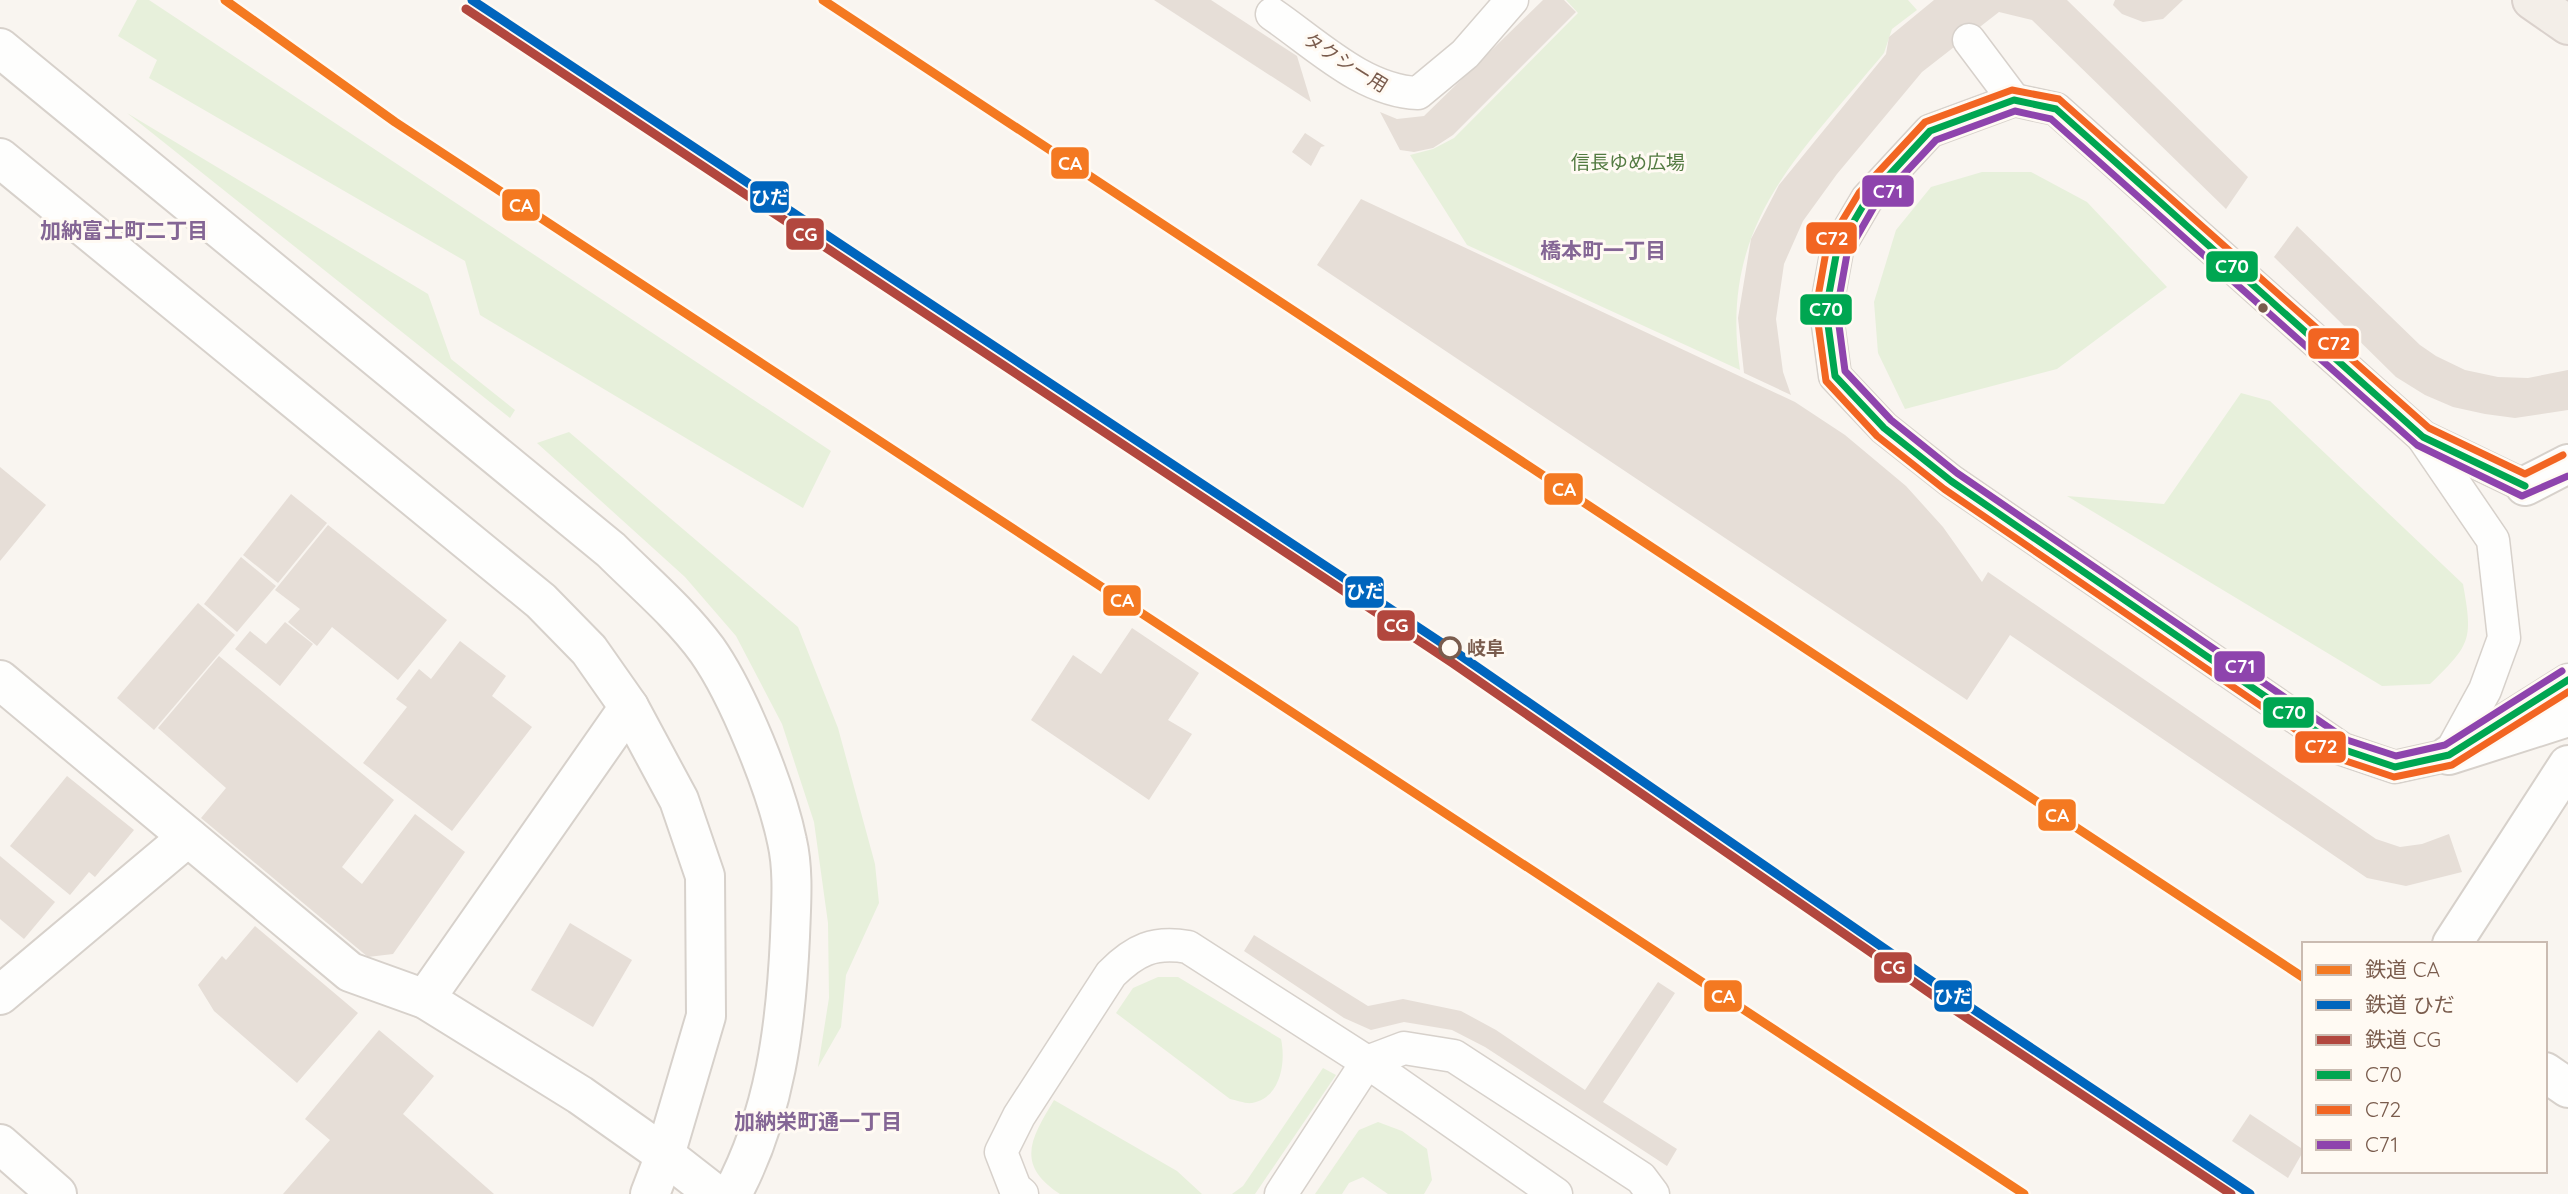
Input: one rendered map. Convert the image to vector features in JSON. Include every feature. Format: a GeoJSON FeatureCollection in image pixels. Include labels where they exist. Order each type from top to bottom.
{"type":"FeatureCollection","features":[{"type":"Feature","properties":{"kind":"main road"},"geometry":{"type":"LineString","coordinates":[[2532,0],[2568,25]]}},
{"type":"Feature","properties":{"kind":"street"},"geometry":{"type":"LineString","coordinates":[[0,48],[611,550],[660,597],[707,650],[737,705],[759,755],[787,842],[791,896],[781,1051],[765,1114],[732,1194]]}},
{"type":"Feature","properties":{"kind":"street"},"geometry":{"type":"LineString","coordinates":[[0,158],[541,601],[589,650],[629,707],[679,800],[705,876],[706,1016],[665,1155],[650,1194]]}},
{"type":"Feature","properties":{"kind":"street"},"geometry":{"type":"LineString","coordinates":[[2525,486],[2568,464]]}},
{"type":"Feature","properties":{"kind":"street"},"geometry":{"type":"LineString","coordinates":[[0,680],[350,972],[425,999],[580,1095],[715,1194]]}},
{"type":"Feature","properties":{"kind":"street"},"geometry":{"type":"LineString","coordinates":[[425,999],[629,707]]}},
{"type":"Feature","properties":{"kind":"street"},"geometry":{"type":"LineString","coordinates":[[2449,755],[2568,717]]}},
{"type":"Feature","properties":{"kind":"street"},"geometry":{"type":"LineString","coordinates":[[2453,942],[2568,765]]}},
{"type":"Feature","properties":{"kind":"street"},"geometry":{"type":"LineString","coordinates":[[0,996],[188,837]]}},
{"type":"Feature","properties":{"kind":"street"},"geometry":{"type":"LineString","coordinates":[[2547,1073],[2568,1088]]}},
{"type":"Feature","properties":{"kind":"street"},"geometry":{"type":"LineString","coordinates":[[0,1144],[57,1194]]}},
{"type":"Feature","properties":{"kind":"lane","name":"タクシー用"},"geometry":{"type":"LineString","coordinates":[[1268,5],[1368,80],[1393,92],[1418,93],[1465,54],[1512,0]]}},
{"type":"Feature","properties":{"kind":"lane"},"geometry":{"type":"LineString","coordinates":[[1969,40],[2014,100]]}},
{"type":"Feature","properties":{"kind":"lane"},"geometry":{"type":"LineString","coordinates":[[2449,755],[2485,690],[2504,638],[2493,540],[2423,438],[2056,110],[2014,100],[1930,131],[1867,200],[1837,250],[1826,310],[1835,376],[1884,428],[1951,481],[2342,749],[2395,767],[2449,755],[2568,680]]}},
{"type":"Feature","properties":{"kind":"lane"},"geometry":{"type":"LineString","coordinates":[[2423,438],[2525,486]]}},
{"type":"Feature","properties":{"kind":"lane"},"geometry":{"type":"LineString","coordinates":[[1023,1194],[1015,1188],[1002,1152],[1019,1116],[1111,974],[1128,957],[1150,945],[1188,947],[1367,1062],[1556,1194]]}},
{"type":"Feature","properties":{"kind":"lane"},"geometry":{"type":"LineString","coordinates":[[1281,1194],[1367,1062],[1404,1048],[1454,1056],[1641,1178],[1654,1194]]}},
{"type":"Feature","properties":{"kind":"green space"},"geometry":{"type":"Polygon","coordinates":[[[137,0],[149,0],[831,451],[803,508],[480,315],[465,261],[149,78],[157,60],[118,36],[137,0]]]}},
{"type":"Feature","properties":{"kind":"green space","name":"信長ゆめ広場"},"geometry":{"type":"Polygon","coordinates":[[[1566,0],[1908,0],[1917,10],[1892,29],[1884,53],[1795,160],[1772,195],[1753,232],[1741,273],[1736,318],[1740,370],[1467,245],[1410,155],[1433,149],[1454,138],[1578,13],[1566,0]]]}},
{"type":"Feature","properties":{"kind":"green space"},"geometry":{"type":"Polygon","coordinates":[[[127,113],[428,294],[451,359],[515,410],[510,418],[127,113]]]}},
{"type":"Feature","properties":{"kind":"green space"},"geometry":{"type":"Polygon","coordinates":[[[1982,172],[2031,172],[2087,202],[2167,287],[2057,369],[1905,409],[1878,353],[1874,302],[1896,230],[1931,187],[1982,172]]]}},
{"type":"Feature","properties":{"kind":"green space"},"geometry":{"type":"Polygon","coordinates":[[[2241,393],[2270,401],[2463,584],[2468,618],[2466,640],[2454,659],[2430,684],[2382,686],[2067,496],[2164,504],[2241,393]]]}},
{"type":"Feature","properties":{"kind":"green space"},"geometry":{"type":"Polygon","coordinates":[[[569,432],[798,627],[838,728],[875,864],[879,903],[846,975],[841,1027],[818,1067],[829,998],[828,923],[814,822],[782,724],[736,636],[685,577],[537,443],[569,432]]]}},
{"type":"Feature","properties":{"kind":"green space"},"geometry":{"type":"Polygon","coordinates":[[[1158,977],[1178,977],[1281,1039],[1282,1068],[1275,1087],[1269,1094],[1252,1103],[1230,1099],[1116,1013],[1133,988],[1158,977]]]}},
{"type":"Feature","properties":{"kind":"green space"},"geometry":{"type":"Polygon","coordinates":[[[1323,1068],[1336,1075],[1255,1194],[1232,1194],[1243,1186],[1323,1068]]]}},
{"type":"Feature","properties":{"kind":"green space"},"geometry":{"type":"Polygon","coordinates":[[[1054,1100],[1177,1171],[1202,1194],[1060,1194],[1046,1183],[1032,1161],[1034,1138],[1054,1100]]]}},
{"type":"Feature","properties":{"kind":"green space"},"geometry":{"type":"Polygon","coordinates":[[[1378,1122],[1402,1131],[1427,1149],[1432,1180],[1424,1194],[1388,1194],[1363,1177],[1349,1183],[1342,1194],[1315,1194],[1359,1130],[1378,1122]]]}},
{"type":"Feature","properties":{"kind":"building"},"geometry":{"type":"Polygon","coordinates":[[[1154,0],[1211,0],[1297,56],[1311,102],[1154,0]]]}},
{"type":"Feature","properties":{"kind":"building"},"geometry":{"type":"Polygon","coordinates":[[[1543,0],[1564,0],[1576,12],[1453,135],[1433,148],[1414,152],[1400,150],[1380,112],[1397,119],[1424,116],[1543,0]]]}},
{"type":"Feature","properties":{"kind":"building"},"geometry":{"type":"Polygon","coordinates":[[[1934,0],[2067,0],[2248,177],[2226,209],[2032,20],[1999,12],[1922,72],[1837,174],[1803,221],[1784,264],[1776,319],[1783,372],[1791,395],[1744,373],[1738,318],[1751,239],[1779,185],[1886,54],[1889,37],[1934,0]]]}},
{"type":"Feature","properties":{"kind":"building"},"geometry":{"type":"Polygon","coordinates":[[[2115,0],[2183,0],[2163,19],[2143,22],[2122,14],[2113,5],[2115,0]]]}},
{"type":"Feature","properties":{"kind":"building"},"geometry":{"type":"Polygon","coordinates":[[[1305,133],[1325,146],[1321,147],[1311,166],[1292,152],[1305,133]]]}},
{"type":"Feature","properties":{"kind":"building"},"geometry":{"type":"Polygon","coordinates":[[[1361,199],[1795,402],[1845,435],[1906,486],[1943,527],[1982,582],[1988,572],[2376,839],[2400,847],[2422,844],[2449,834],[2462,872],[2406,886],[2367,878],[2010,635],[1967,700],[1317,265],[1361,199]]]}},
{"type":"Feature","properties":{"kind":"building"},"geometry":{"type":"Polygon","coordinates":[[[2297,226],[2420,345],[2436,356],[2465,370],[2498,377],[2528,378],[2568,370],[2568,410],[2515,418],[2485,414],[2453,407],[2425,395],[2396,377],[2274,257],[2297,226]]]}},
{"type":"Feature","properties":{"kind":"building"},"geometry":{"type":"Polygon","coordinates":[[[0,467],[46,505],[0,561],[0,467]]]}},
{"type":"Feature","properties":{"kind":"building"},"geometry":{"type":"Polygon","coordinates":[[[291,494],[327,523],[278,583],[243,555],[291,494]]]}},
{"type":"Feature","properties":{"kind":"building"},"geometry":{"type":"Polygon","coordinates":[[[328,525],[447,620],[398,680],[332,627],[317,646],[288,622],[300,609],[275,590],[328,525]]]}},
{"type":"Feature","properties":{"kind":"building"},"geometry":{"type":"Polygon","coordinates":[[[241,557],[276,586],[237,632],[204,604],[241,557]]]}},
{"type":"Feature","properties":{"kind":"building"},"geometry":{"type":"Polygon","coordinates":[[[198,603],[235,635],[154,730],[117,698],[198,603]]]}},
{"type":"Feature","properties":{"kind":"building"},"geometry":{"type":"Polygon","coordinates":[[[285,622],[313,644],[280,686],[235,649],[250,631],[266,644],[285,622]]]}},
{"type":"Feature","properties":{"kind":"building"},"geometry":{"type":"Polygon","coordinates":[[[1132,628],[1199,673],[1168,720],[1192,734],[1149,800],[1031,720],[1073,655],[1101,674],[1132,628]]]}},
{"type":"Feature","properties":{"kind":"building"},"geometry":{"type":"Polygon","coordinates":[[[460,641],[506,676],[492,696],[532,727],[452,831],[363,763],[407,707],[396,699],[419,669],[431,679],[460,641]]]}},
{"type":"Feature","properties":{"kind":"building"},"geometry":{"type":"Polygon","coordinates":[[[219,656],[394,800],[342,867],[362,884],[415,814],[465,852],[393,954],[368,957],[201,818],[226,788],[158,728],[219,656]]]}},
{"type":"Feature","properties":{"kind":"building"},"geometry":{"type":"Polygon","coordinates":[[[67,776],[134,830],[95,877],[89,872],[70,895],[10,846],[67,776]]]}},
{"type":"Feature","properties":{"kind":"building"},"geometry":{"type":"Polygon","coordinates":[[[0,856],[55,902],[24,939],[0,919],[0,856]]]}},
{"type":"Feature","properties":{"kind":"building"},"geometry":{"type":"Polygon","coordinates":[[[570,923],[632,960],[593,1027],[531,990],[570,923]]]}},
{"type":"Feature","properties":{"kind":"building"},"geometry":{"type":"Polygon","coordinates":[[[255,926],[358,1013],[297,1083],[214,1011],[198,985],[222,956],[226,960],[255,926]]]}},
{"type":"Feature","properties":{"kind":"building"},"geometry":{"type":"Polygon","coordinates":[[[1254,935],[1368,1006],[1403,999],[1461,1011],[1496,1030],[1585,1090],[1658,982],[1675,993],[1603,1102],[1677,1149],[1667,1166],[1485,1047],[1452,1030],[1404,1022],[1371,1030],[1344,1018],[1244,951],[1254,935]]]}},
{"type":"Feature","properties":{"kind":"building"},"geometry":{"type":"Polygon","coordinates":[[[379,1030],[434,1076],[403,1114],[494,1194],[283,1194],[330,1140],[305,1119],[379,1030]]]}},
{"type":"Feature","properties":{"kind":"building"},"geometry":{"type":"Polygon","coordinates":[[[2250,1114],[2302,1149],[2302,1154],[2288,1178],[2232,1141],[2250,1114]]]}},
{"type":"Feature","properties":{"kind":"rail line","name":"CA"},"geometry":{"type":"LineString","coordinates":[[225,0],[395,122],[2024,1194]]}},
{"type":"Feature","properties":{"kind":"rail line","name":"ひだ"},"geometry":{"type":"LineString","coordinates":[[472,0],[1457,653],[1943,989],[2250,1194]]}},
{"type":"Feature","properties":{"kind":"rail line","name":"CA"},"geometry":{"type":"LineString","coordinates":[[823,0],[2302,977]]}},
{"type":"Feature","properties":{"kind":"rail line","name":"CG"},"geometry":{"type":"LineString","coordinates":[[466,9],[1451,662],[1937,998],[2231,1194]]}},
{"type":"Feature","properties":{"kind":"transit line","name":"C72"},"geometry":{"type":"LineString","coordinates":[[2563,455],[2525,474],[2429,428],[2059,99],[2012,90],[1925,122],[1859,193],[1827,246],[1816,308],[1826,381],[1877,436],[1944,489],[2337,758],[2394,777],[2452,765],[2568,692]]}},
{"type":"Feature","properties":{"kind":"transit line","name":"C70"},"geometry":{"type":"LineString","coordinates":[[2525,486],[2423,437],[2056,109],[2014,100],[1930,131],[1867,199],[1837,250],[1826,310],[1835,376],[1884,428],[1951,481],[2342,749],[2395,767],[2449,755],[2568,680]]}},
{"type":"Feature","properties":{"kind":"transit line","name":"C71"},"geometry":{"type":"LineString","coordinates":[[2562,671],[2445,745],[2396,756],[2347,740],[1957,473],[1891,420],[1845,371],[1837,310],[1847,254],[1875,205],[1936,140],[2015,111],[2051,119],[2417,445],[2522,496],[2568,476]]}},
{"type":"Feature","properties":{"kind":"place","name":"岐阜"},"geometry":{"type":"Point","coordinates":[1450,648]}},
{"type":"Feature","properties":{"kind":"district","name":"加納富士町二丁目"},"geometry":{"type":"Point","coordinates":[124,231]}},
{"type":"Feature","properties":{"kind":"district","name":"橋本町一丁目"},"geometry":{"type":"Point","coordinates":[1603,251]}},
{"type":"Feature","properties":{"kind":"district","name":"加納栄町通一丁目"},"geometry":{"type":"Point","coordinates":[818,1122]}}]}
